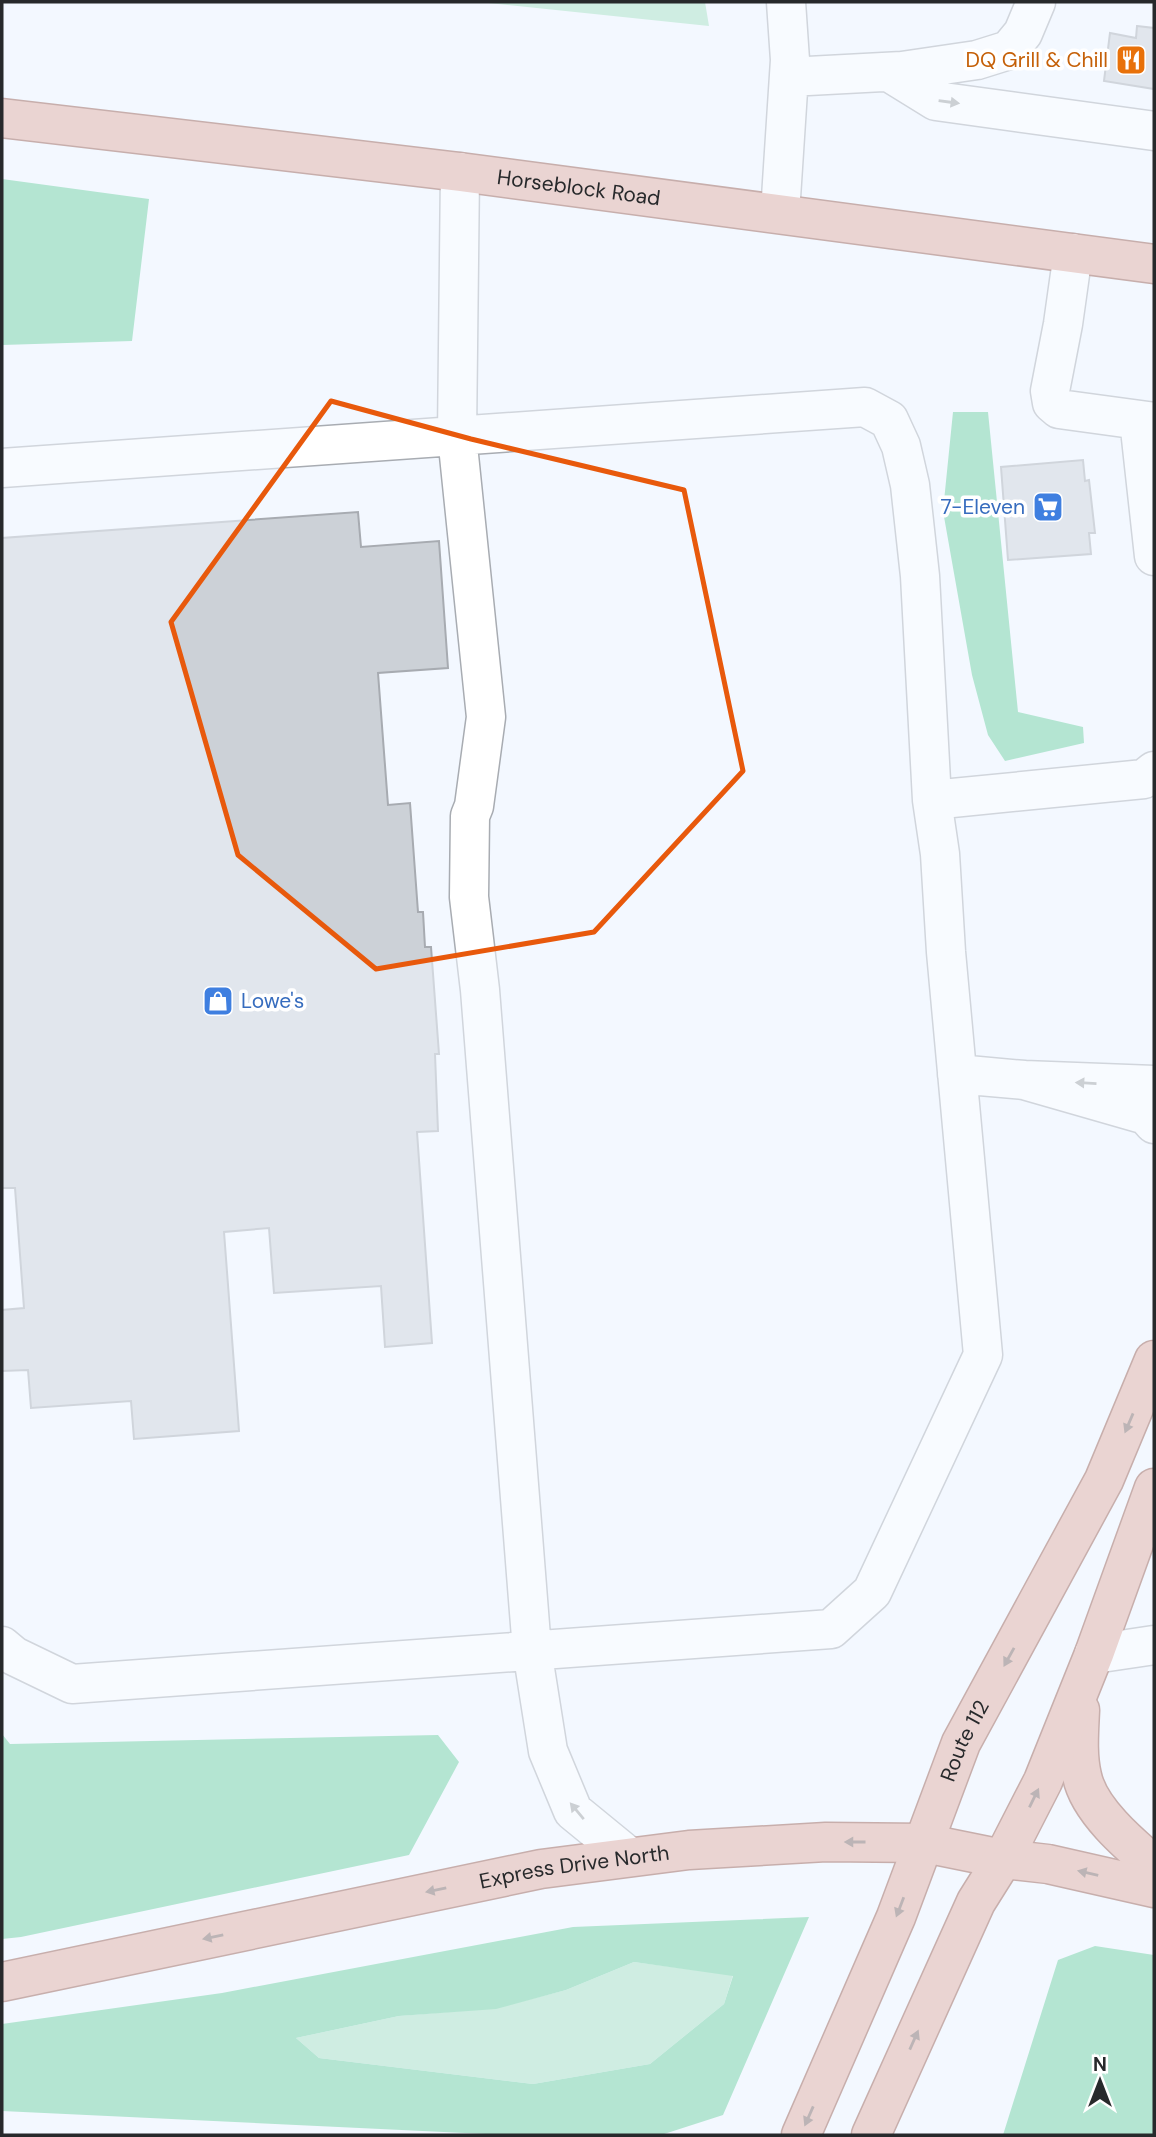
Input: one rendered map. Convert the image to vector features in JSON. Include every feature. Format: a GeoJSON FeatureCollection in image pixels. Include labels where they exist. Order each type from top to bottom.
{"type":"FeatureCollection","features":[{"type":"Feature","properties":{"kind":"main road","name":"Horseblock Road"},"geometry":{"type":"LineString","coordinates":[[2,118],[460,172],[1154,264]]}},
{"type":"Feature","properties":{"kind":"main road","name":"Route 112"},"geometry":{"type":"LineString","coordinates":[[801,2135],[897,1917],[961,1743],[1104,1480],[1154,1360]]}},
{"type":"Feature","properties":{"kind":"main road"},"geometry":{"type":"LineString","coordinates":[[871,2135],[976,1902],[1003,1859],[1043,1781],[1150,1510]]}},
{"type":"Feature","properties":{"kind":"main road"},"geometry":{"type":"LineString","coordinates":[[1080,1690],[1079,1756],[1082,1778],[1093,1805],[1154,1865]]}},
{"type":"Feature","properties":{"kind":"main road","name":"Express Drive North"},"geometry":{"type":"LineString","coordinates":[[2,1982],[527,1871],[628,1856],[764,1844],[924,1843],[1003,1859],[1036,1862],[1154,1888]]}},
{"type":"Feature","properties":{"kind":"lane"},"geometry":{"type":"LineString","coordinates":[[780,214],[790,60],[786,2]]}},
{"type":"Feature","properties":{"kind":"lane"},"geometry":{"type":"LineString","coordinates":[[789,77],[888,72],[977,60],[1009,50],[1023,33],[1036,2]]}},
{"type":"Feature","properties":{"kind":"lane"},"geometry":{"type":"LineString","coordinates":[[888,72],[936,101],[1154,131]]}},
{"type":"Feature","properties":{"kind":"lane"},"geometry":{"type":"LineString","coordinates":[[460,172],[457,436],[486,717],[474,806],[470,816],[469,897],[480,990],[532,1650],[548,1751],[573,1811],[628,1856]]}},
{"type":"Feature","properties":{"kind":"lane"},"geometry":{"type":"LineString","coordinates":[[1073,253],[1050,391],[1052,403],[1059,409],[1147,421],[1154,556]]}},
{"type":"Feature","properties":{"kind":"lane"},"geometry":{"type":"LineString","coordinates":[[2,468],[865,407],[889,421],[901,446],[910,485],[920,576],[932,800],[940,854],[983,1355],[872,1592],[831,1629],[72,1684],[14,1656],[2,1646]]}},
{"type":"Feature","properties":{"kind":"lane"},"geometry":{"type":"LineString","coordinates":[[932,800],[1144,779],[1154,771]]}},
{"type":"Feature","properties":{"kind":"lane"},"geometry":{"type":"LineString","coordinates":[[957,1074],[1024,1080],[1154,1085]]}},
{"type":"Feature","properties":{"kind":"lane"},"geometry":{"type":"LineString","coordinates":[[1024,1080],[1146,1115],[1154,1124]]}},
{"type":"Feature","properties":{"kind":"lane"},"geometry":{"type":"LineString","coordinates":[[1094,1654],[1154,1645]]}},
{"type":"Feature","properties":{"kind":"highlighted area"},"geometry":{"type":"Polygon","coordinates":[[[331,401],[471,439],[684,490],[743,771],[594,932],[376,969],[238,855],[171,622],[331,401]]]}},
{"type":"Feature","properties":{"kind":"green space"},"geometry":{"type":"Polygon","coordinates":[[[479,2],[705,2],[709,26],[479,2]]]}},
{"type":"Feature","properties":{"kind":"green space"},"geometry":{"type":"Polygon","coordinates":[[[2,179],[149,199],[132,341],[2,345],[2,179]]]}},
{"type":"Feature","properties":{"kind":"green space"},"geometry":{"type":"Polygon","coordinates":[[[953,412],[988,412],[1018,712],[1083,727],[1084,743],[1005,761],[988,735],[972,675],[943,511],[953,412]]]}},
{"type":"Feature","properties":{"kind":"green space"},"geometry":{"type":"Polygon","coordinates":[[[2,1734],[10,1744],[438,1735],[459,1762],[409,1855],[2,1939],[2,1734]]]}},
{"type":"Feature","properties":{"kind":"green space"},"geometry":{"type":"Polygon","coordinates":[[[809,1917],[723,2115],[661,2135],[507,2135],[2,2111],[2,2024],[222,1993],[573,1927],[809,1917]],[[634,1962],[566,1990],[496,2009],[399,2016],[296,2038],[319,2058],[533,2084],[650,2064],[724,2004],[733,1976],[634,1962]]]}},
{"type":"Feature","properties":{"kind":"green space"},"geometry":{"type":"Polygon","coordinates":[[[1095,1946],[1154,1955],[1154,2135],[1003,2135],[1058,1960],[1095,1946]]]}},
{"type":"Feature","properties":{"kind":"green space"},"geometry":{"type":"Polygon","coordinates":[[[634,1962],[733,1975],[724,2004],[650,2064],[533,2084],[319,2058],[296,2038],[399,2016],[496,2008],[566,1990],[634,1962]]]}},
{"type":"Feature","properties":{"kind":"building","name":"DQ Grill & Chill"},"geometry":{"type":"Polygon","coordinates":[[[1137,26],[1154,28],[1154,89],[1104,81],[1110,33],[1136,38],[1137,26]]]}},
{"type":"Feature","properties":{"kind":"building","name":"7-Eleven"},"geometry":{"type":"Polygon","coordinates":[[[1083,460],[1085,481],[1089,480],[1095,533],[1089,533],[1091,554],[1008,560],[1001,467],[1083,460]]]}},
{"type":"Feature","properties":{"kind":"building","name":"Lowe's"},"geometry":{"type":"Polygon","coordinates":[[[358,512],[361,547],[439,541],[448,668],[378,673],[388,805],[410,803],[418,912],[423,912],[425,947],[431,947],[439,1054],[435,1054],[438,1131],[417,1132],[432,1343],[385,1347],[381,1286],[274,1293],[269,1228],[224,1232],[239,1431],[134,1439],[131,1401],[31,1408],[28,1370],[2,1371],[2,1310],[24,1308],[15,1188],[2,1188],[2,538],[358,512]]]}},
{"type":"Feature","properties":{"kind":"place","name":"DQ Grill & Chill"},"geometry":{"type":"Point","coordinates":[1131,60]}},
{"type":"Feature","properties":{"kind":"place","name":"7-Eleven"},"geometry":{"type":"Point","coordinates":[1048,507]}},
{"type":"Feature","properties":{"kind":"place","name":"Lowe's"},"geometry":{"type":"Point","coordinates":[218,1001]}}]}
